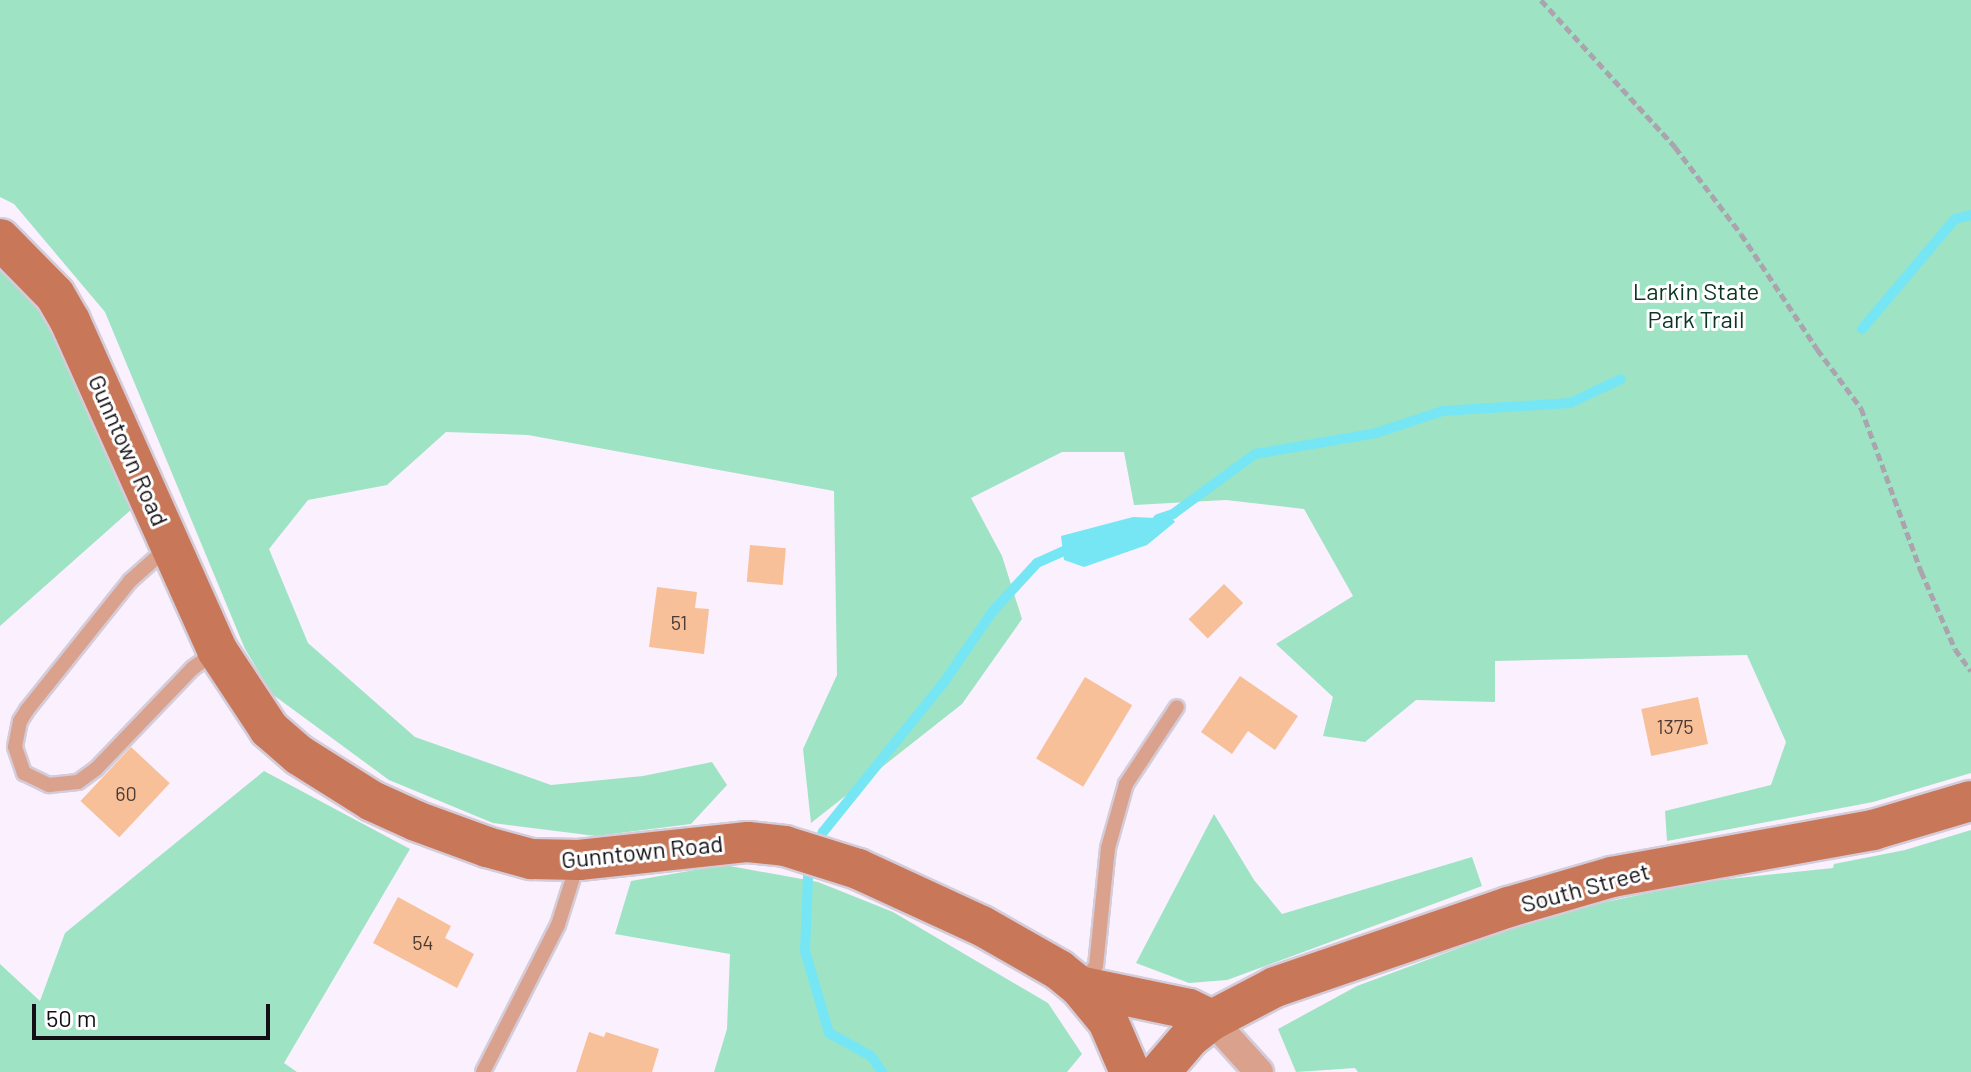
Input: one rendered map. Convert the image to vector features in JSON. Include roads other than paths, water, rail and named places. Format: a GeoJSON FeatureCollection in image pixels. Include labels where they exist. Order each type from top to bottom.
{"type":"FeatureCollection","features":[{"type":"Feature","properties":{"kind":"street","name":"Gunntown Road"},"geometry":{"type":"LineString","coordinates":[[0,239],[55,295],[70,321],[217,650],[269,729],[337,781],[405,816],[487,847],[531,859],[579,860],[729,842],[769,843],[816,856],[892,884],[982,926],[1048,963],[1079,986],[1124,1056]]}},
{"type":"Feature","properties":{"kind":"street","name":"South Street"},"geometry":{"type":"LineString","coordinates":[[1160,1072],[1190,1037],[1212,1020],[1275,987],[1571,887],[1712,857],[1873,830],[1971,801]]}},
{"type":"Feature","properties":{"kind":"street"},"geometry":{"type":"LineString","coordinates":[[1079,986],[1189,1009],[1212,1020],[1259,1072]]}},
{"type":"Feature","properties":{"kind":"lane"},"geometry":{"type":"LineString","coordinates":[[171,545],[130,581],[27,710],[20,721],[15,747],[24,773],[49,785],[78,782],[96,769],[193,668],[217,650]]}},
{"type":"Feature","properties":{"kind":"lane"},"geometry":{"type":"LineString","coordinates":[[1079,986],[1096,966],[1108,848],[1126,784],[1177,707]]}},
{"type":"Feature","properties":{"kind":"lane"},"geometry":{"type":"LineString","coordinates":[[483,1072],[558,925],[579,860]]}},
{"type":"Feature","properties":{"kind":"water"},"geometry":{"type":"Polygon","coordinates":[[[1167,511],[1175,522],[1147,545],[1084,567],[1064,560],[1061,536],[1133,517],[1157,518],[1167,511]]]}},
{"type":"Feature","properties":{"kind":"waterway"},"geometry":{"type":"LineString","coordinates":[[1862,329],[1955,219],[1971,215]]}},
{"type":"Feature","properties":{"kind":"waterway"},"geometry":{"type":"LineString","coordinates":[[1158,519],[1173,514],[1255,454],[1376,433],[1443,411],[1570,403],[1621,379]]}},
{"type":"Feature","properties":{"kind":"waterway"},"geometry":{"type":"LineString","coordinates":[[817,849],[823,832],[944,682],[993,611],[1037,563],[1075,546]]}},
{"type":"Feature","properties":{"kind":"waterway"},"geometry":{"type":"LineString","coordinates":[[812,865],[808,877],[805,951],[829,1033],[871,1056],[882,1072]]}},
{"type":"Feature","properties":{"kind":"park label","name":"Larkin State Park Trail"},"geometry":{"type":"Point","coordinates":[1696,305]}}]}
